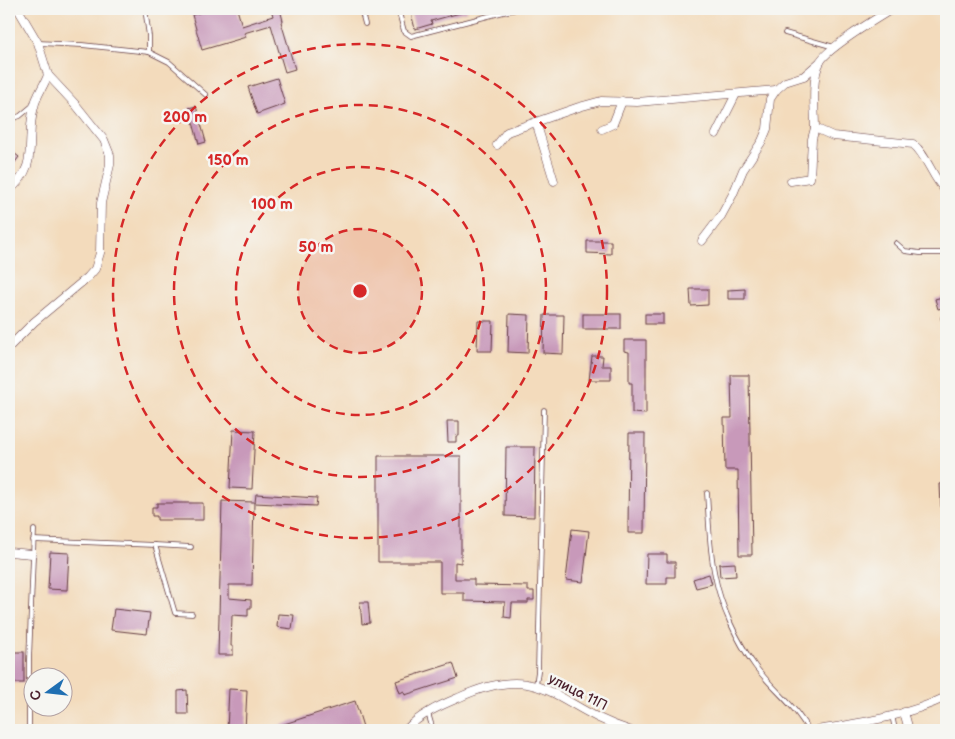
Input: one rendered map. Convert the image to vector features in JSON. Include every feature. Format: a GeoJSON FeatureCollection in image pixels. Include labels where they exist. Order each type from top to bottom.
{"type":"FeatureCollection","features":[{"type":"Feature","properties":{"kind":"street"},"geometry":{"type":"LineString","coordinates":[[9,347],[34,322],[95,269],[100,254],[101,203],[110,164],[108,148],[76,105],[48,75],[38,43],[18,9]]}},
{"type":"Feature","properties":{"kind":"street"},"geometry":{"type":"LineString","coordinates":[[702,241],[721,216],[743,170],[762,141],[767,130],[770,99],[776,90],[785,82],[804,76],[834,47],[892,9]]}},
{"type":"Feature","properties":{"kind":"street"},"geometry":{"type":"LineString","coordinates":[[792,181],[810,178],[812,139],[815,128],[815,82],[820,62]]}},
{"type":"Feature","properties":{"kind":"street"},"geometry":{"type":"LineString","coordinates":[[9,190],[23,177],[30,161],[31,121],[34,105],[48,75]]}},
{"type":"Feature","properties":{"kind":"street"},"geometry":{"type":"LineString","coordinates":[[497,145],[507,132],[601,101],[637,102],[776,90]]}},
{"type":"Feature","properties":{"kind":"street"},"geometry":{"type":"LineString","coordinates":[[716,134],[736,94]]}},
{"type":"Feature","properties":{"kind":"street"},"geometry":{"type":"LineString","coordinates":[[602,129],[613,124],[622,101]]}},
{"type":"Feature","properties":{"kind":"street"},"geometry":{"type":"LineString","coordinates":[[536,122],[554,181]]}},
{"type":"Feature","properties":{"kind":"street"},"geometry":{"type":"LineString","coordinates":[[815,128],[833,136],[913,144],[920,150],[928,167],[946,191]]}},
{"type":"Feature","properties":{"kind":"street"},"geometry":{"type":"LineString","coordinates":[[9,552],[32,554]]}},
{"type":"Feature","properties":{"kind":"street","name":"улица 11П"},"geometry":{"type":"LineString","coordinates":[[406,730],[428,713],[466,694],[497,684],[516,682],[546,688],[617,727],[629,730]]}},
{"type":"Feature","properties":{"kind":"street"},"geometry":{"type":"LineString","coordinates":[[817,730],[904,712],[946,697]]}},
{"type":"Feature","properties":{"kind":"street"},"geometry":{"type":"LineString","coordinates":[[904,712],[909,730]]}},
{"type":"Feature","properties":{"kind":"lane"},"geometry":{"type":"LineString","coordinates":[[145,9],[149,52]]}},
{"type":"Feature","properties":{"kind":"lane"},"geometry":{"type":"LineString","coordinates":[[361,9],[365,24]]}},
{"type":"Feature","properties":{"kind":"lane"},"geometry":{"type":"LineString","coordinates":[[398,9],[404,31],[411,36],[516,9]]}},
{"type":"Feature","properties":{"kind":"lane"},"geometry":{"type":"LineString","coordinates":[[785,33],[834,47]]}},
{"type":"Feature","properties":{"kind":"lane"},"geometry":{"type":"LineString","coordinates":[[38,43],[82,45],[149,52],[169,62],[206,95]]}},
{"type":"Feature","properties":{"kind":"lane"},"geometry":{"type":"LineString","coordinates":[[9,120],[20,116],[34,105]]}},
{"type":"Feature","properties":{"kind":"lane"},"geometry":{"type":"LineString","coordinates":[[896,243],[905,251],[920,254],[946,253]]}},
{"type":"Feature","properties":{"kind":"lane"},"geometry":{"type":"LineString","coordinates":[[536,685],[538,671],[544,410]]}},
{"type":"Feature","properties":{"kind":"lane"},"geometry":{"type":"LineString","coordinates":[[707,493],[713,568],[727,612],[744,649],[754,664],[809,730]]}},
{"type":"Feature","properties":{"kind":"lane"},"geometry":{"type":"LineString","coordinates":[[30,730],[29,660],[34,530]]}},
{"type":"Feature","properties":{"kind":"lane"},"geometry":{"type":"LineString","coordinates":[[33,540],[191,547]]}},
{"type":"Feature","properties":{"kind":"lane"},"geometry":{"type":"LineString","coordinates":[[155,545],[175,613],[192,614]]}},
{"type":"Feature","properties":{"kind":"lane"},"geometry":{"type":"LineString","coordinates":[[428,713],[433,730]]}},
{"type":"Feature","properties":{"kind":"lane"},"geometry":{"type":"LineString","coordinates":[[892,715],[895,730]]}},
{"type":"Feature","properties":{"kind":"building"},"geometry":{"type":"Polygon","coordinates":[[[212,9],[237,9],[242,26],[273,16],[271,9],[280,9],[283,21],[281,22],[295,69],[285,72],[271,25],[244,33],[246,37],[202,50],[192,15],[212,9]]]}},
{"type":"Feature","properties":{"kind":"building"},"geometry":{"type":"Polygon","coordinates":[[[410,9],[466,9],[467,11],[431,21],[432,24],[415,29],[410,9]]]}},
{"type":"Feature","properties":{"kind":"building"},"geometry":{"type":"Polygon","coordinates":[[[277,78],[285,104],[257,114],[248,87],[277,78]]]}},
{"type":"Feature","properties":{"kind":"building"},"geometry":{"type":"Polygon","coordinates":[[[196,106],[206,142],[199,144],[189,108],[196,106]]]}},
{"type":"Feature","properties":{"kind":"building"},"geometry":{"type":"Polygon","coordinates":[[[9,149],[19,157],[9,170],[9,149]]]}},
{"type":"Feature","properties":{"kind":"building"},"geometry":{"type":"Polygon","coordinates":[[[587,241],[611,241],[611,254],[587,253],[587,241]]]}},
{"type":"Feature","properties":{"kind":"building"},"geometry":{"type":"Polygon","coordinates":[[[690,289],[708,289],[708,305],[691,306],[690,289]]]}},
{"type":"Feature","properties":{"kind":"building"},"geometry":{"type":"Polygon","coordinates":[[[745,289],[745,299],[728,299],[728,290],[745,289]]]}},
{"type":"Feature","properties":{"kind":"building"},"geometry":{"type":"Polygon","coordinates":[[[946,296],[946,307],[938,309],[935,299],[946,296]]]}},
{"type":"Feature","properties":{"kind":"building"},"geometry":{"type":"Polygon","coordinates":[[[509,314],[529,315],[528,353],[508,352],[509,314]]]}},
{"type":"Feature","properties":{"kind":"building"},"geometry":{"type":"Polygon","coordinates":[[[583,314],[621,314],[621,329],[583,329],[583,314]]]}},
{"type":"Feature","properties":{"kind":"building"},"geometry":{"type":"Polygon","coordinates":[[[645,314],[663,314],[663,324],[645,324],[645,314]]]}},
{"type":"Feature","properties":{"kind":"building"},"geometry":{"type":"Polygon","coordinates":[[[544,315],[564,315],[563,354],[543,353],[544,315]]]}},
{"type":"Feature","properties":{"kind":"building"},"geometry":{"type":"Polygon","coordinates":[[[478,321],[493,321],[492,351],[477,351],[478,321]]]}},
{"type":"Feature","properties":{"kind":"building"},"geometry":{"type":"Polygon","coordinates":[[[624,340],[646,340],[646,414],[632,413],[632,383],[629,383],[629,352],[624,351],[624,340]]]}},
{"type":"Feature","properties":{"kind":"building"},"geometry":{"type":"Polygon","coordinates":[[[592,356],[603,356],[602,366],[611,366],[611,380],[589,380],[592,356]]]}},
{"type":"Feature","properties":{"kind":"building"},"geometry":{"type":"Polygon","coordinates":[[[731,375],[749,375],[752,555],[739,555],[738,470],[725,470],[724,418],[732,418],[731,375]]]}},
{"type":"Feature","properties":{"kind":"building"},"geometry":{"type":"Polygon","coordinates":[[[447,421],[459,421],[459,436],[456,436],[456,442],[448,442],[447,421]]]}},
{"type":"Feature","properties":{"kind":"building"},"geometry":{"type":"Polygon","coordinates":[[[233,430],[255,431],[252,489],[230,488],[233,430]]]}},
{"type":"Feature","properties":{"kind":"building"},"geometry":{"type":"Polygon","coordinates":[[[629,433],[645,433],[644,533],[628,533],[629,433]]]}},
{"type":"Feature","properties":{"kind":"building"},"geometry":{"type":"Polygon","coordinates":[[[506,447],[535,447],[534,517],[505,516],[506,447]]]}},
{"type":"Feature","properties":{"kind":"building"},"geometry":{"type":"Polygon","coordinates":[[[378,456],[461,456],[461,563],[455,562],[455,579],[474,579],[474,585],[528,586],[528,591],[534,591],[534,600],[528,600],[528,603],[512,603],[511,618],[504,617],[505,602],[464,601],[464,593],[440,593],[440,562],[378,562],[378,456]]]}},
{"type":"Feature","properties":{"kind":"building"},"geometry":{"type":"Polygon","coordinates":[[[946,483],[946,507],[941,507],[940,484],[946,483]]]}},
{"type":"Feature","properties":{"kind":"building"},"geometry":{"type":"Polygon","coordinates":[[[256,494],[317,498],[316,506],[255,503],[256,494]]]}},
{"type":"Feature","properties":{"kind":"building"},"geometry":{"type":"Polygon","coordinates":[[[222,501],[254,502],[252,585],[229,585],[229,598],[251,600],[248,616],[232,615],[231,646],[233,646],[233,655],[218,655],[222,501]]]}},
{"type":"Feature","properties":{"kind":"building"},"geometry":{"type":"Polygon","coordinates":[[[157,503],[203,503],[203,520],[157,520],[157,516],[152,516],[152,507],[157,507],[157,503]]]}},
{"type":"Feature","properties":{"kind":"building"},"geometry":{"type":"Polygon","coordinates":[[[572,529],[589,531],[583,582],[566,580],[572,529]]]}},
{"type":"Feature","properties":{"kind":"building"},"geometry":{"type":"Polygon","coordinates":[[[50,552],[69,553],[67,590],[48,589],[50,552]]]}},
{"type":"Feature","properties":{"kind":"building"},"geometry":{"type":"Polygon","coordinates":[[[647,554],[667,554],[667,562],[675,562],[675,577],[667,577],[667,584],[646,584],[647,554]]]}},
{"type":"Feature","properties":{"kind":"building"},"geometry":{"type":"Polygon","coordinates":[[[735,563],[736,576],[720,577],[719,564],[735,563]]]}},
{"type":"Feature","properties":{"kind":"building"},"geometry":{"type":"Polygon","coordinates":[[[709,574],[712,584],[696,588],[693,579],[709,574]]]}},
{"type":"Feature","properties":{"kind":"building"},"geometry":{"type":"Polygon","coordinates":[[[360,602],[368,602],[370,623],[362,624],[360,602]]]}},
{"type":"Feature","properties":{"kind":"building"},"geometry":{"type":"Polygon","coordinates":[[[114,609],[150,613],[147,634],[111,630],[114,609]]]}},
{"type":"Feature","properties":{"kind":"building"},"geometry":{"type":"Polygon","coordinates":[[[278,614],[294,615],[292,629],[277,627],[278,614]]]}},
{"type":"Feature","properties":{"kind":"building"},"geometry":{"type":"Polygon","coordinates":[[[9,652],[24,652],[22,683],[9,683],[9,652]]]}},
{"type":"Feature","properties":{"kind":"building"},"geometry":{"type":"Polygon","coordinates":[[[453,663],[458,678],[405,695],[404,691],[400,693],[396,681],[453,663]]]}},
{"type":"Feature","properties":{"kind":"building"},"geometry":{"type":"Polygon","coordinates":[[[229,689],[247,690],[245,730],[227,730],[229,689]]]}},
{"type":"Feature","properties":{"kind":"building"},"geometry":{"type":"Polygon","coordinates":[[[187,690],[188,714],[178,714],[178,691],[187,690]]]}},
{"type":"Feature","properties":{"kind":"building"},"geometry":{"type":"Polygon","coordinates":[[[355,701],[364,730],[269,730],[269,729],[355,701]]]}}]}
